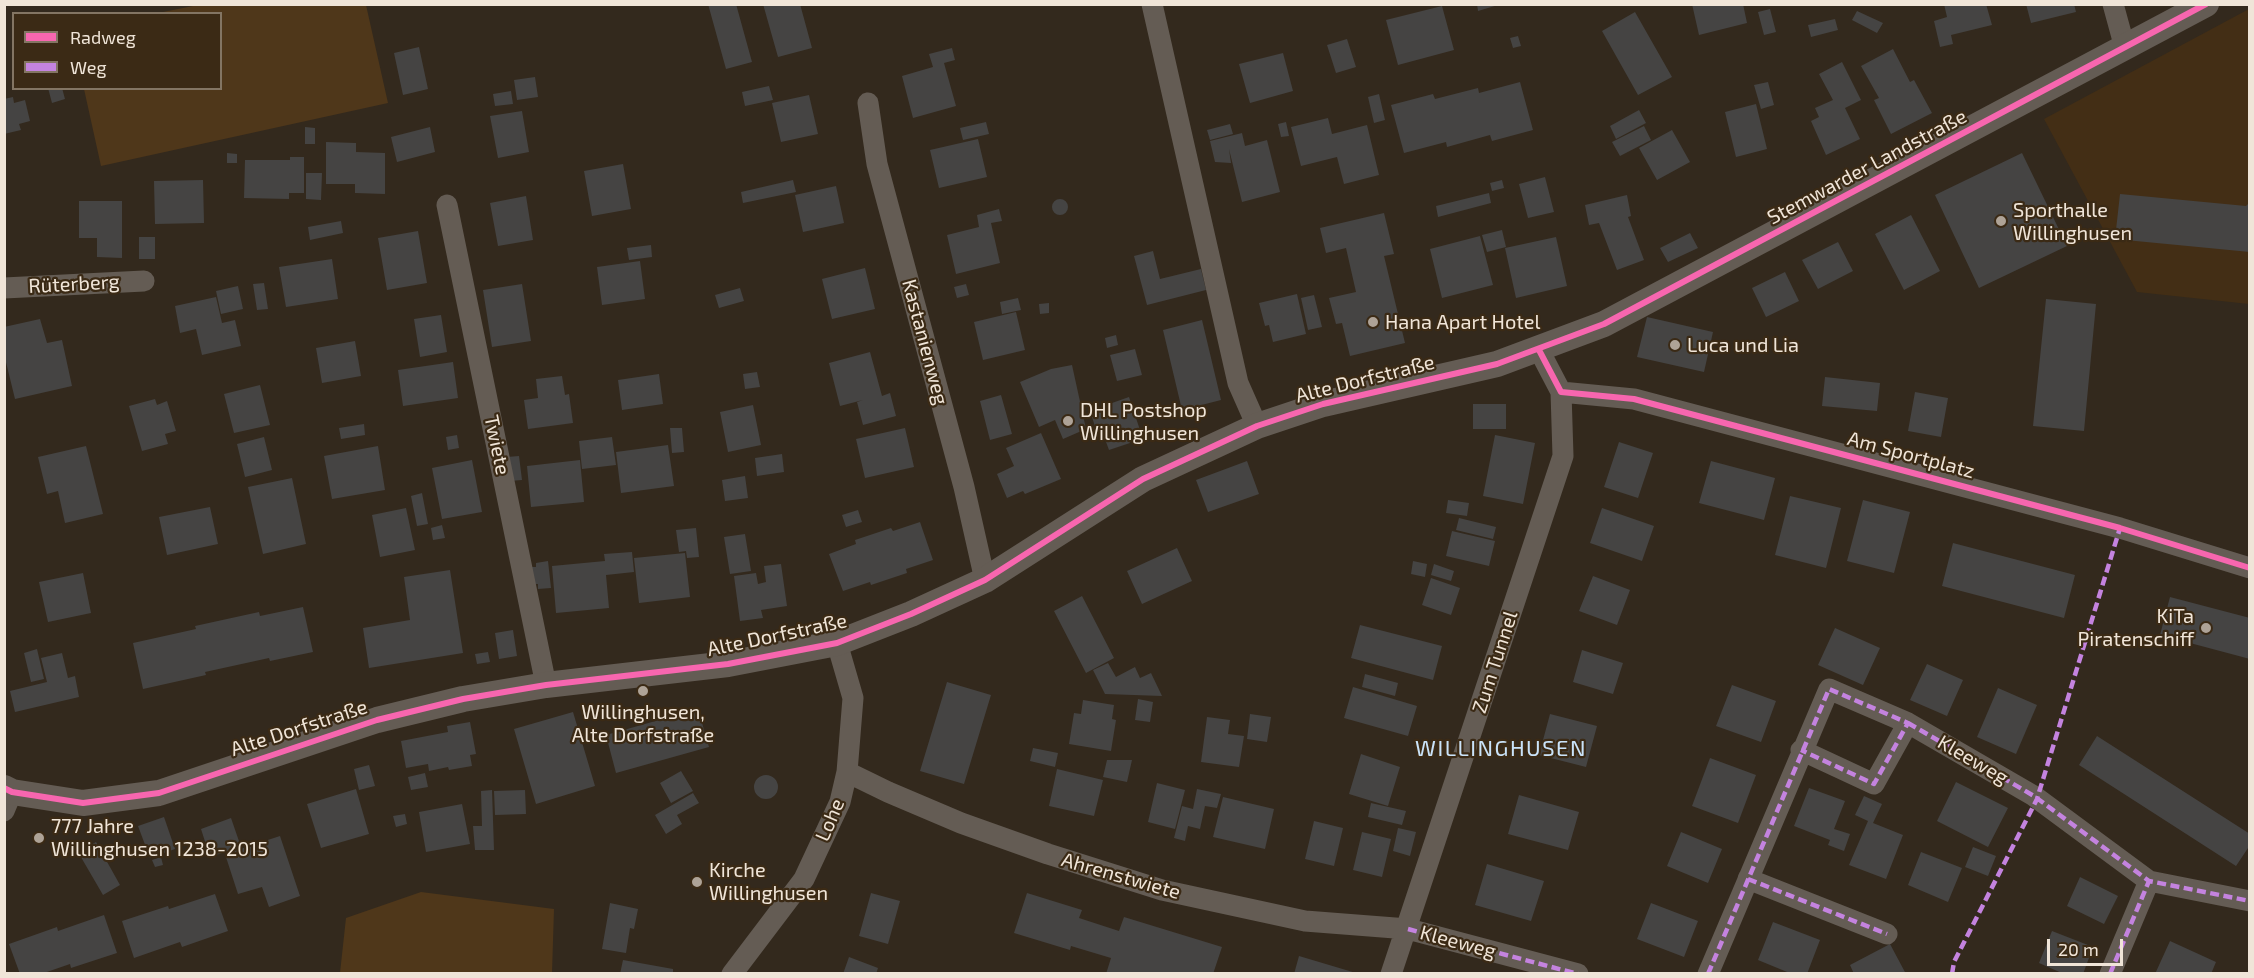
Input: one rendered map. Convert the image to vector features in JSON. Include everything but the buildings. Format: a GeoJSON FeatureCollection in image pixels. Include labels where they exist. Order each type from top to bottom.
{"type":"FeatureCollection","features":[{"type":"Feature","properties":{"kind":"street"},"geometry":{"type":"LineString","coordinates":[[1152,4],[1238,384],[1257,426]]}},
{"type":"Feature","properties":{"kind":"street"},"geometry":{"type":"LineString","coordinates":[[2113,4],[2125,48]]}},
{"type":"Feature","properties":{"kind":"street","name":"Stemwarder Landstraße"},"geometry":{"type":"LineString","coordinates":[[1539,350],[1604,324],[2206,4]]}},
{"type":"Feature","properties":{"kind":"street","name":"Kastanienweg"},"geometry":{"type":"LineString","coordinates":[[868,103],[877,164],[964,487],[985,580]]}},
{"type":"Feature","properties":{"kind":"street","name":"Twiete"},"geometry":{"type":"LineString","coordinates":[[447,205],[546,685]]}},
{"type":"Feature","properties":{"kind":"street","name":"Rüterberg"},"geometry":{"type":"LineString","coordinates":[[4,288],[144,281]]}},
{"type":"Feature","properties":{"kind":"street","name":"Alte Dorfstraße"},"geometry":{"type":"LineString","coordinates":[[7,797],[83,803],[159,793],[377,720],[464,699],[546,685],[728,664],[837,643],[912,614],[985,580],[1143,479],[1257,426],[1323,404],[1497,364],[1539,350]]}},
{"type":"Feature","properties":{"kind":"street","name":"Zum Tunnel"},"geometry":{"type":"LineString","coordinates":[[1391,974],[1408,929],[1563,456],[1561,392],[1539,350]]}},
{"type":"Feature","properties":{"kind":"street","name":"Am Sportplatz"},"geometry":{"type":"LineString","coordinates":[[1561,392],[1634,399],[2120,528],[2250,567]]}},
{"type":"Feature","properties":{"kind":"street","name":"Lohe"},"geometry":{"type":"LineString","coordinates":[[732,974],[804,879],[840,802],[847,772],[854,698],[837,643]]}},
{"type":"Feature","properties":{"kind":"street","name":"Kleeweg"},"geometry":{"type":"LineString","coordinates":[[1708,974],[1801,750],[1829,689],[1908,723],[2037,799],[2149,881]]}},
{"type":"Feature","properties":{"kind":"street"},"geometry":{"type":"LineString","coordinates":[[1801,750],[1874,784],[1908,723]]}},
{"type":"Feature","properties":{"kind":"street","name":"Ahrenstwiete"},"geometry":{"type":"LineString","coordinates":[[847,772],[961,823],[1048,854],[1162,890],[1305,921],[1408,929]]}},
{"type":"Feature","properties":{"kind":"street"},"geometry":{"type":"LineString","coordinates":[[1748,879],[1887,934]]}},
{"type":"Feature","properties":{"kind":"street"},"geometry":{"type":"LineString","coordinates":[[2110,974],[2149,881],[2250,901]]}},
{"type":"Feature","properties":{"kind":"street","name":"Kleeweg"},"geometry":{"type":"LineString","coordinates":[[1408,929],[1578,974]]}},
{"type":"Feature","properties":{"kind":"shaded area"},"geometry":{"type":"Polygon","coordinates":[[[198,5],[366,5],[388,103],[101,166],[84,90],[222,90],[222,12],[163,12],[198,5]]]}},
{"type":"Feature","properties":{"kind":"shaded area"},"geometry":{"type":"Polygon","coordinates":[[[2249,9],[2249,304],[2137,292],[2044,119],[2249,9]]]}},
{"type":"Feature","properties":{"kind":"shaded area"},"geometry":{"type":"Polygon","coordinates":[[[421,892],[554,909],[552,973],[340,973],[346,918],[421,892]]]}},
{"type":"Feature","properties":{"kind":"marked path"},"geometry":{"type":"LineString","coordinates":[[1952,974],[1954,962],[2037,799],[2120,528]]}},
{"type":"Feature","properties":{"kind":"marked path"},"geometry":{"type":"LineString","coordinates":[[1708,974],[1829,689],[1908,723],[1874,784],[1801,750]]}},
{"type":"Feature","properties":{"kind":"marked path"},"geometry":{"type":"LineString","coordinates":[[1908,723],[2034,796],[2149,881],[2250,901]]}},
{"type":"Feature","properties":{"kind":"marked path"},"geometry":{"type":"LineString","coordinates":[[1748,879],[1887,934]]}},
{"type":"Feature","properties":{"kind":"marked path"},"geometry":{"type":"LineString","coordinates":[[2110,974],[2149,881]]}},
{"type":"Feature","properties":{"kind":"marked path"},"geometry":{"type":"LineString","coordinates":[[1408,929],[1578,974]]}},
{"type":"Feature","properties":{"kind":"cycle path"},"geometry":{"type":"LineString","coordinates":[[4,788],[12,792],[83,803],[159,793],[377,720],[463,699],[546,685],[728,664],[837,643],[911,614],[985,580],[1143,479],[1257,426],[1323,404],[1497,364],[1604,324],[2206,4]]}},
{"type":"Feature","properties":{"kind":"cycle path"},"geometry":{"type":"LineString","coordinates":[[1539,350],[1561,392],[1634,399],[2120,528],[2250,568]]}},
{"type":"Feature","properties":{"kind":"place","name":"Sporthalle Willinghusen"},"geometry":{"type":"Point","coordinates":[2001,221]}},
{"type":"Feature","properties":{"kind":"place","name":"Hana Apart Hotel"},"geometry":{"type":"Point","coordinates":[1373,322]}},
{"type":"Feature","properties":{"kind":"place","name":"Luca und Lia"},"geometry":{"type":"Point","coordinates":[1675,345]}},
{"type":"Feature","properties":{"kind":"place","name":"DHL Postshop Willinghusen"},"geometry":{"type":"Point","coordinates":[1068,421]}},
{"type":"Feature","properties":{"kind":"place","name":"KiTa Piratenschiff"},"geometry":{"type":"Point","coordinates":[2206,628]}},
{"type":"Feature","properties":{"kind":"place","name":"Willinghusen, Alte Dorfstraße"},"geometry":{"type":"Point","coordinates":[643,691]}},
{"type":"Feature","properties":{"kind":"place","name":"777 Jahre Willinghusen 1238-2015"},"geometry":{"type":"Point","coordinates":[39,838]}},
{"type":"Feature","properties":{"kind":"place","name":"Kirche Willinghusen"},"geometry":{"type":"Point","coordinates":[697,882]}},
{"type":"Feature","properties":{"kind":"district","name":"WILLINGHUSEN"},"geometry":{"type":"Point","coordinates":[1501,749]}}]}
